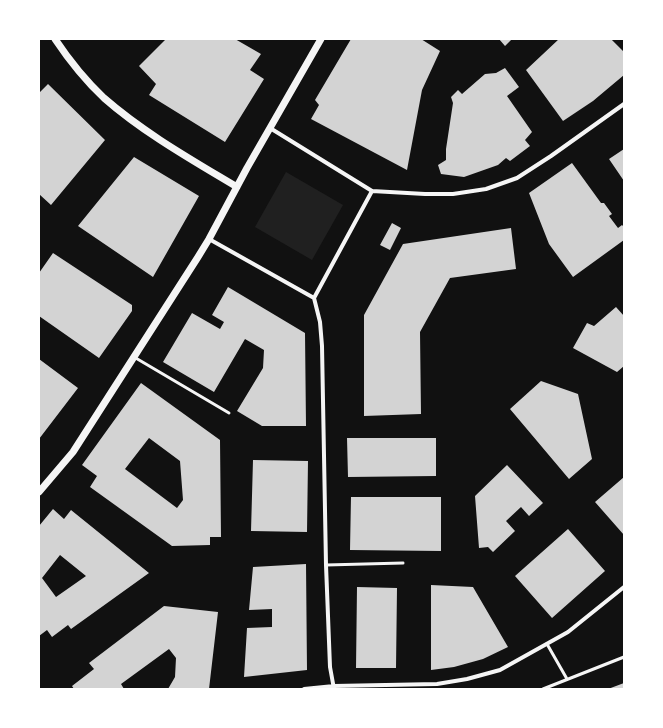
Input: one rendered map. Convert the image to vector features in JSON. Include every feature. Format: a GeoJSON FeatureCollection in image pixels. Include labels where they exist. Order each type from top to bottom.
{"type":"FeatureCollection","features":[{"type":"Feature","properties":{"kind":"street"},"geometry":{"type":"LineString","coordinates":[[55,39],[86,79],[117,109],[156,137],[237,187]]}},
{"type":"Feature","properties":{"kind":"street"},"geometry":{"type":"LineString","coordinates":[[39,492],[73,452],[209,239],[321,39]]}},
{"type":"Feature","properties":{"kind":"street"},"geometry":{"type":"LineString","coordinates":[[270,128],[372,191],[438,195],[459,194],[486,189],[516,178],[624,104]]}},
{"type":"Feature","properties":{"kind":"street"},"geometry":{"type":"LineString","coordinates":[[334,687],[330,667],[326,565],[322,346],[320,322],[314,298],[372,191]]}},
{"type":"Feature","properties":{"kind":"street"},"geometry":{"type":"LineString","coordinates":[[209,239],[314,298]]}},
{"type":"Feature","properties":{"kind":"street"},"geometry":{"type":"LineString","coordinates":[[304,689],[437,684],[467,679],[500,670],[568,632],[624,587]]}},
{"type":"Feature","properties":{"kind":"lane"},"geometry":{"type":"LineString","coordinates":[[134,357],[229,413]]}},
{"type":"Feature","properties":{"kind":"lane"},"geometry":{"type":"LineString","coordinates":[[326,565],[403,563]]}},
{"type":"Feature","properties":{"kind":"lane"},"geometry":{"type":"LineString","coordinates":[[547,644],[567,679]]}},
{"type":"Feature","properties":{"kind":"lane"},"geometry":{"type":"LineString","coordinates":[[543,689],[624,657]]}},
{"type":"Feature","properties":{"kind":"shaded area"},"geometry":{"type":"Polygon","coordinates":[[[286,172],[343,205],[312,260],[255,227],[286,172]]]}},
{"type":"Feature","properties":{"kind":"building"},"geometry":{"type":"Polygon","coordinates":[[[166,39],[235,39],[261,54],[250,70],[264,79],[225,142],[149,95],[156,84],[139,66],[166,39]]]}},
{"type":"Feature","properties":{"kind":"building"},"geometry":{"type":"Polygon","coordinates":[[[351,39],[421,39],[440,51],[422,90],[407,170],[311,119],[319,105],[315,100],[351,39]]]}},
{"type":"Feature","properties":{"kind":"building"},"geometry":{"type":"Polygon","coordinates":[[[499,39],[512,39],[505,46],[499,39]]]}},
{"type":"Feature","properties":{"kind":"building"},"geometry":{"type":"Polygon","coordinates":[[[559,39],[611,39],[624,52],[624,75],[593,101],[563,121],[526,70],[559,39]]]}},
{"type":"Feature","properties":{"kind":"building"},"geometry":{"type":"Polygon","coordinates":[[[505,68],[519,87],[507,96],[532,132],[525,140],[530,146],[510,161],[506,158],[498,165],[464,177],[441,174],[438,165],[446,160],[446,149],[453,103],[451,97],[458,90],[462,94],[485,74],[496,73],[505,68]]]}},
{"type":"Feature","properties":{"kind":"building"},"geometry":{"type":"Polygon","coordinates":[[[48,84],[105,140],[51,205],[39,194],[39,93],[48,84]]]}},
{"type":"Feature","properties":{"kind":"building"},"geometry":{"type":"Polygon","coordinates":[[[624,149],[624,181],[609,159],[624,149]]]}},
{"type":"Feature","properties":{"kind":"building"},"geometry":{"type":"Polygon","coordinates":[[[134,157],[199,196],[153,277],[78,226],[134,157]]]}},
{"type":"Feature","properties":{"kind":"building"},"geometry":{"type":"Polygon","coordinates":[[[572,163],[601,203],[604,203],[612,214],[609,216],[618,228],[622,225],[624,227],[624,240],[573,277],[549,244],[529,193],[572,163]]]}},
{"type":"Feature","properties":{"kind":"building"},"geometry":{"type":"Polygon","coordinates":[[[392,223],[401,228],[390,250],[380,245],[392,223]]]}},
{"type":"Feature","properties":{"kind":"building"},"geometry":{"type":"Polygon","coordinates":[[[511,228],[516,269],[450,278],[420,332],[421,414],[364,416],[364,315],[403,244],[511,228]]]}},
{"type":"Feature","properties":{"kind":"building"},"geometry":{"type":"Polygon","coordinates":[[[53,253],[132,305],[132,311],[99,358],[39,316],[39,273],[53,253]]]}},
{"type":"Feature","properties":{"kind":"building"},"geometry":{"type":"Polygon","coordinates":[[[228,287],[305,333],[306,426],[262,426],[237,411],[263,368],[264,350],[245,339],[214,392],[163,362],[192,313],[220,329],[224,322],[212,315],[228,287]]]}},
{"type":"Feature","properties":{"kind":"building"},"geometry":{"type":"Polygon","coordinates":[[[616,307],[624,316],[624,366],[617,372],[573,348],[587,323],[594,326],[616,307]]]}},
{"type":"Feature","properties":{"kind":"building"},"geometry":{"type":"Polygon","coordinates":[[[39,359],[78,388],[39,439],[39,359]]]}},
{"type":"Feature","properties":{"kind":"building"},"geometry":{"type":"Polygon","coordinates":[[[541,381],[578,394],[592,459],[569,479],[510,409],[541,381]]]}},
{"type":"Feature","properties":{"kind":"building"},"geometry":{"type":"Polygon","coordinates":[[[141,383],[220,440],[221,537],[210,537],[210,545],[172,546],[90,487],[97,476],[82,465],[141,383]],[[149,438],[125,469],[177,508],[183,500],[180,461],[149,438]]]}},
{"type":"Feature","properties":{"kind":"building"},"geometry":{"type":"Polygon","coordinates":[[[347,438],[436,438],[436,476],[348,477],[347,438]]]}},
{"type":"Feature","properties":{"kind":"building"},"geometry":{"type":"Polygon","coordinates":[[[253,460],[308,461],[307,532],[251,531],[253,460]]]}},
{"type":"Feature","properties":{"kind":"building"},"geometry":{"type":"Polygon","coordinates":[[[507,465],[543,503],[529,516],[521,507],[506,521],[515,531],[493,552],[488,547],[479,548],[475,496],[507,465]]]}},
{"type":"Feature","properties":{"kind":"building"},"geometry":{"type":"Polygon","coordinates":[[[624,477],[624,535],[595,502],[624,477]]]}},
{"type":"Feature","properties":{"kind":"building"},"geometry":{"type":"Polygon","coordinates":[[[351,497],[441,497],[441,551],[350,550],[351,497]]]}},
{"type":"Feature","properties":{"kind":"building"},"geometry":{"type":"Polygon","coordinates":[[[53,509],[64,519],[71,510],[149,573],[71,629],[68,625],[52,637],[47,630],[39,636],[39,526],[53,509]],[[60,555],[42,578],[56,597],[86,576],[60,555]]]}},
{"type":"Feature","properties":{"kind":"building"},"geometry":{"type":"Polygon","coordinates":[[[568,529],[605,571],[552,618],[515,576],[568,529]]]}},
{"type":"Feature","properties":{"kind":"building"},"geometry":{"type":"Polygon","coordinates":[[[306,564],[307,670],[244,677],[247,628],[272,627],[272,609],[249,610],[253,567],[306,564]]]}},
{"type":"Feature","properties":{"kind":"building"},"geometry":{"type":"Polygon","coordinates":[[[431,585],[473,587],[508,647],[483,659],[454,667],[431,670],[431,585]]]}},
{"type":"Feature","properties":{"kind":"building"},"geometry":{"type":"Polygon","coordinates":[[[357,587],[397,588],[396,668],[356,668],[357,587]]]}},
{"type":"Feature","properties":{"kind":"building"},"geometry":{"type":"Polygon","coordinates":[[[164,606],[218,612],[209,689],[168,689],[175,677],[176,658],[169,649],[121,684],[124,689],[74,689],[72,686],[94,669],[89,663],[164,606]]]}},
{"type":"Feature","properties":{"kind":"building"},"geometry":{"type":"Polygon","coordinates":[[[624,683],[624,689],[608,689],[624,683]]]}}]}
